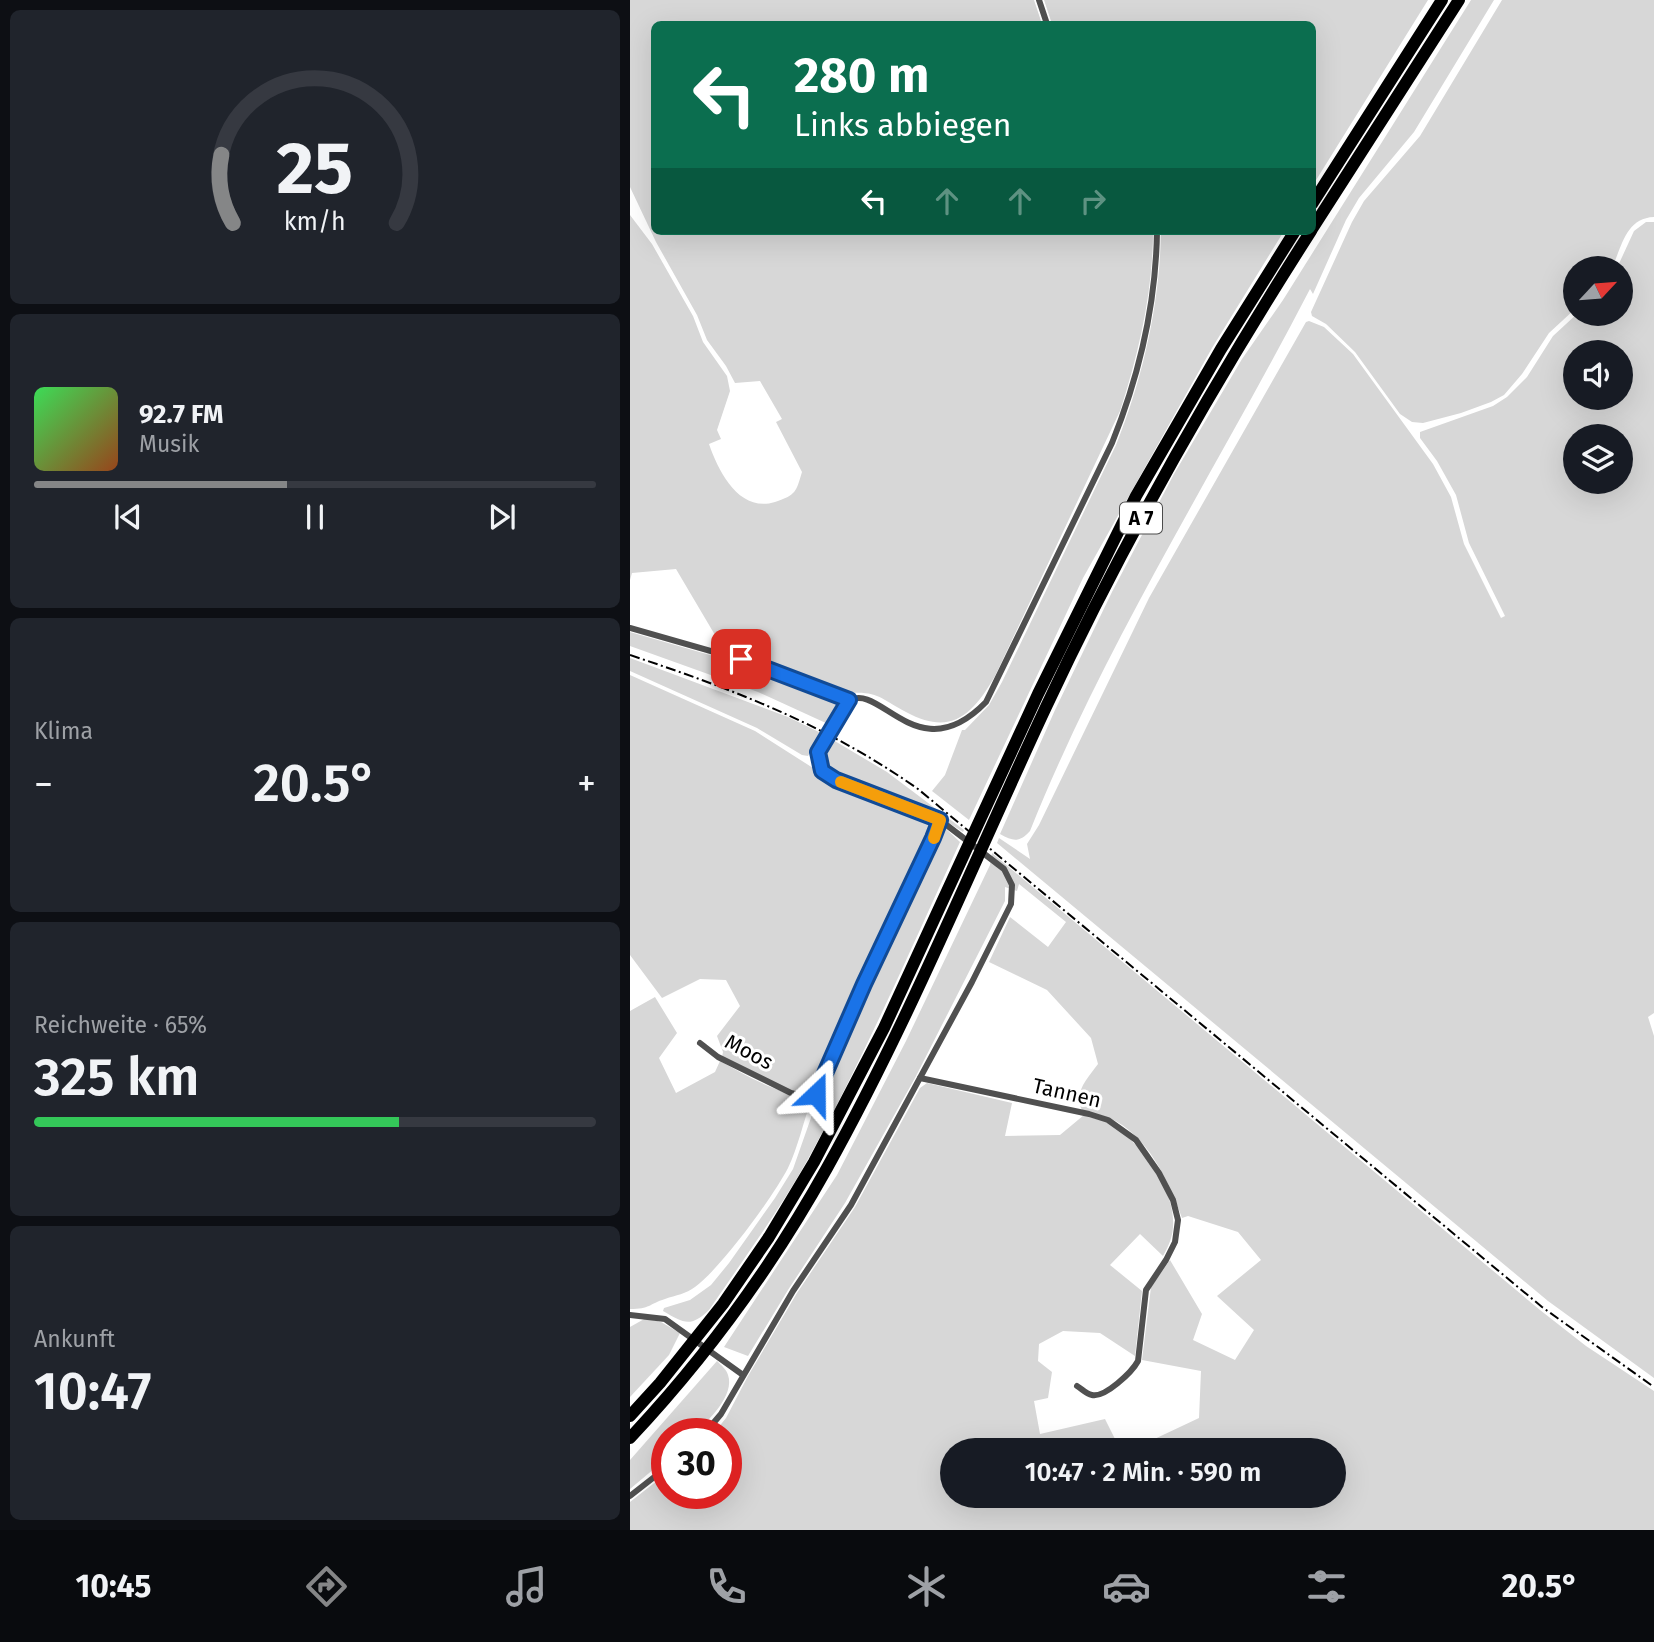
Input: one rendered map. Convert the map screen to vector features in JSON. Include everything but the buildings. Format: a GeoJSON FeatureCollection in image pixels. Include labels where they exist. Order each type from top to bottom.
{"type":"FeatureCollection","features":[{"type":"Feature","properties":{"kind":"highway"},"geometry":{"type":"LineString","coordinates":[[1316,198],[1442,0]]}},
{"type":"Feature","properties":{"kind":"highway","name":"A 7"},"geometry":{"type":"LineString","coordinates":[[1316,224],[1459,0]]}},
{"type":"Feature","properties":{"kind":"highway","name":"A 7"},"geometry":{"type":"LineString","coordinates":[[990,814],[1044,682],[1136,496],[1221,349],[1292,235]]}},
{"type":"Feature","properties":{"kind":"highway","name":"A 7"},"geometry":{"type":"LineString","coordinates":[[630,1416],[685,1353],[746,1272],[814,1162],[1152,498],[1233,356],[1309,235]]}},
{"type":"Feature","properties":{"kind":"highway","name":"A 7"},"geometry":{"type":"LineString","coordinates":[[630,1438],[715,1338],[781,1244],[826,1170],[897,1033],[966,866]]}},
{"type":"Feature","properties":{"kind":"street"},"geometry":{"type":"LineString","coordinates":[[1039,0],[1046,21]]}},
{"type":"Feature","properties":{"kind":"street"},"geometry":{"type":"LineString","coordinates":[[630,628],[763,666],[849,700],[868,699],[907,724],[935,729],[955,726],[976,713],[986,702],[1112,443],[1135,379],[1152,299],[1157,235]]}},
{"type":"Feature","properties":{"kind":"street"},"geometry":{"type":"LineString","coordinates":[[718,1418],[793,1291],[851,1205],[972,982],[1011,904],[1012,885],[1004,869],[940,820],[836,780],[822,771],[818,752],[849,700]]}},
{"type":"Feature","properties":{"kind":"street","name":"Moos"},"geometry":{"type":"LineString","coordinates":[[700,1044],[718,1057],[791,1093],[802,1096],[816,1094],[940,820]]}},
{"type":"Feature","properties":{"kind":"street","name":"Tannen"},"geometry":{"type":"LineString","coordinates":[[920,1078],[1108,1120],[1136,1140],[1159,1173],[1173,1200],[1178,1220],[1175,1241],[1146,1290],[1138,1361],[1126,1376],[1099,1395],[1088,1394],[1077,1386]]}},
{"type":"Feature","properties":{"kind":"street"},"geometry":{"type":"LineString","coordinates":[[630,1315],[665,1319],[743,1375]]}},
{"type":"Feature","properties":{"kind":"street"},"geometry":{"type":"LineString","coordinates":[[630,1496],[651,1480]]}},
{"type":"Feature","properties":{"kind":"shaded area"},"geometry":{"type":"Polygon","coordinates":[[[630,0],[1034,0],[1041,21],[651,21],[651,231],[630,187],[630,0]]]}},
{"type":"Feature","properties":{"kind":"shaded area"},"geometry":{"type":"Polygon","coordinates":[[[1044,0],[1428,0],[1316,180],[1316,21],[1051,21],[1044,0]]]}},
{"type":"Feature","properties":{"kind":"shaded area"},"geometry":{"type":"Polygon","coordinates":[[[1471,0],[1494,0],[1414,132],[1359,198],[1346,220],[1313,294],[1310,289],[1127,623],[1060,761],[1030,831],[1016,840],[1000,834],[1055,710],[1112,592],[1174,474],[1242,359],[1283,300],[1471,0]]]}},
{"type":"Feature","properties":{"kind":"shaded area"},"geometry":{"type":"Polygon","coordinates":[[[1502,0],[1654,0],[1654,217],[1637,222],[1631,228],[1617,256],[1563,256],[1563,320],[1549,333],[1522,374],[1504,395],[1461,413],[1423,423],[1412,422],[1400,414],[1355,352],[1326,324],[1312,316],[1311,312],[1364,201],[1420,136],[1502,0]]]}},
{"type":"Feature","properties":{"kind":"shaded area"},"geometry":{"type":"Polygon","coordinates":[[[630,215],[652,244],[693,316],[703,342],[727,376],[730,391],[717,430],[721,439],[709,444],[725,478],[741,496],[751,502],[763,504],[791,495],[802,472],[776,422],[782,419],[760,381],[735,383],[707,340],[697,315],[653,235],[1153,235],[1151,276],[1144,322],[1120,411],[995,676],[978,701],[960,718],[949,722],[922,719],[874,695],[851,693],[725,652],[676,569],[632,573],[630,580],[630,215]]]}},
{"type":"Feature","properties":{"kind":"shaded area"},"geometry":{"type":"Polygon","coordinates":[[[1646,222],[1654,222],[1654,1013],[1648,1017],[1654,1036],[1654,1378],[1548,1301],[997,843],[999,838],[1030,859],[1027,844],[1039,825],[1149,598],[1306,322],[1324,327],[1353,354],[1433,464],[1451,497],[1464,544],[1501,618],[1505,616],[1469,543],[1456,495],[1420,438],[1420,432],[1493,406],[1507,397],[1527,377],[1553,336],[1564,326],[1633,326],[1633,256],[1623,256],[1634,231],[1646,222]]]}},
{"type":"Feature","properties":{"kind":"shaded area"},"geometry":{"type":"Polygon","coordinates":[[[1161,235],[1282,235],[1212,348],[1083,578],[969,820],[932,791],[945,775],[962,730],[989,705],[1002,682],[1116,445],[1142,367],[1160,258],[1161,235]]]}},
{"type":"Feature","properties":{"kind":"shaded area"},"geometry":{"type":"Polygon","coordinates":[[[630,632],[762,670],[830,693],[840,701],[828,724],[758,692],[630,646],[630,632]]]}},
{"type":"Feature","properties":{"kind":"shaded area"},"geometry":{"type":"Polygon","coordinates":[[[630,658],[788,717],[821,733],[808,756],[802,755],[757,728],[630,671],[630,658]]]}},
{"type":"Feature","properties":{"kind":"shaded area"},"geometry":{"type":"Polygon","coordinates":[[[630,675],[755,731],[835,782],[930,820],[933,824],[931,838],[816,1089],[802,1093],[792,1091],[722,1057],[723,1052],[717,1036],[740,1006],[726,980],[700,979],[662,998],[630,955],[630,675]]]}},
{"type":"Feature","properties":{"kind":"shaded area"},"geometry":{"type":"Polygon","coordinates":[[[833,740],[887,772],[964,830],[963,832],[932,812],[829,769],[824,757],[833,740]]]}},
{"type":"Feature","properties":{"kind":"shaded area"},"geometry":{"type":"Polygon","coordinates":[[[944,827],[960,842],[868,1041],[808,1159],[709,1310],[697,1319],[687,1322],[670,1315],[663,1311],[664,1308],[690,1300],[711,1285],[793,1169],[819,1095],[866,985],[939,830],[944,827]]]}},
{"type":"Feature","properties":{"kind":"shaded area"},"geometry":{"type":"Polygon","coordinates":[[[992,853],[1540,1310],[1586,1346],[1654,1391],[1654,1530],[630,1530],[630,1502],[651,1486],[651,1509],[742,1509],[742,1418],[726,1418],[797,1293],[855,1207],[920,1088],[927,1083],[1012,1103],[1005,1136],[1060,1135],[1084,1115],[1106,1122],[1129,1138],[1150,1163],[1166,1191],[1173,1219],[1171,1238],[1163,1256],[1140,1234],[1110,1265],[1142,1291],[1135,1356],[1100,1333],[1063,1331],[1039,1344],[1038,1361],[1052,1372],[1048,1398],[1034,1401],[1040,1434],[1105,1419],[1114,1438],[940,1438],[940,1508],[1346,1508],[1346,1438],[1157,1438],[1199,1418],[1201,1371],[1142,1360],[1151,1287],[1170,1260],[1202,1314],[1193,1340],[1235,1360],[1254,1330],[1217,1296],[1261,1260],[1238,1232],[1188,1216],[1182,1218],[1163,1174],[1135,1135],[1109,1118],[1082,1110],[1080,1091],[1098,1064],[1091,1038],[1047,990],[989,962],[1010,917],[1048,947],[1066,922],[1019,884],[1017,891],[1005,887],[1005,901],[915,1078],[845,1203],[748,1356],[724,1347],[837,1175],[906,1041],[990,865],[992,853]]]}},
{"type":"Feature","properties":{"kind":"shaded area"},"geometry":{"type":"Polygon","coordinates":[[[655,997],[677,1033],[659,1058],[676,1093],[715,1072],[720,1061],[763,1084],[809,1098],[811,1101],[788,1168],[732,1249],[695,1287],[646,1307],[630,1309],[630,1011],[655,997]]]}},
{"type":"Feature","properties":{"kind":"shaded area"},"geometry":{"type":"Polygon","coordinates":[[[646,1318],[661,1322],[680,1333],[669,1355],[630,1397],[630,1327],[646,1318]]]}},
{"type":"Feature","properties":{"kind":"shaded area"},"geometry":{"type":"Polygon","coordinates":[[[717,1361],[728,1375],[728,1391],[710,1418],[667,1418],[717,1361]]]}},
{"type":"Feature","properties":{"kind":"shaded area"},"geometry":{"type":"Polygon","coordinates":[[[651,1436],[651,1471],[630,1489],[630,1460],[651,1436]]]}},
{"type":"Feature","properties":{"kind":"railway"},"geometry":{"type":"LineString","coordinates":[[630,655],[779,711],[849,746],[918,789],[1542,1307],[1654,1387]]}},
{"type":"Feature","properties":{"kind":"slow traffic"},"geometry":{"type":"LineString","coordinates":[[841,782],[940,820],[934,838]]}},
{"type":"Feature","properties":{"kind":"route"},"geometry":{"type":"LineString","coordinates":[[741,659],[849,700],[818,752],[822,771],[836,780],[940,820],[816,1094]]}}]}
